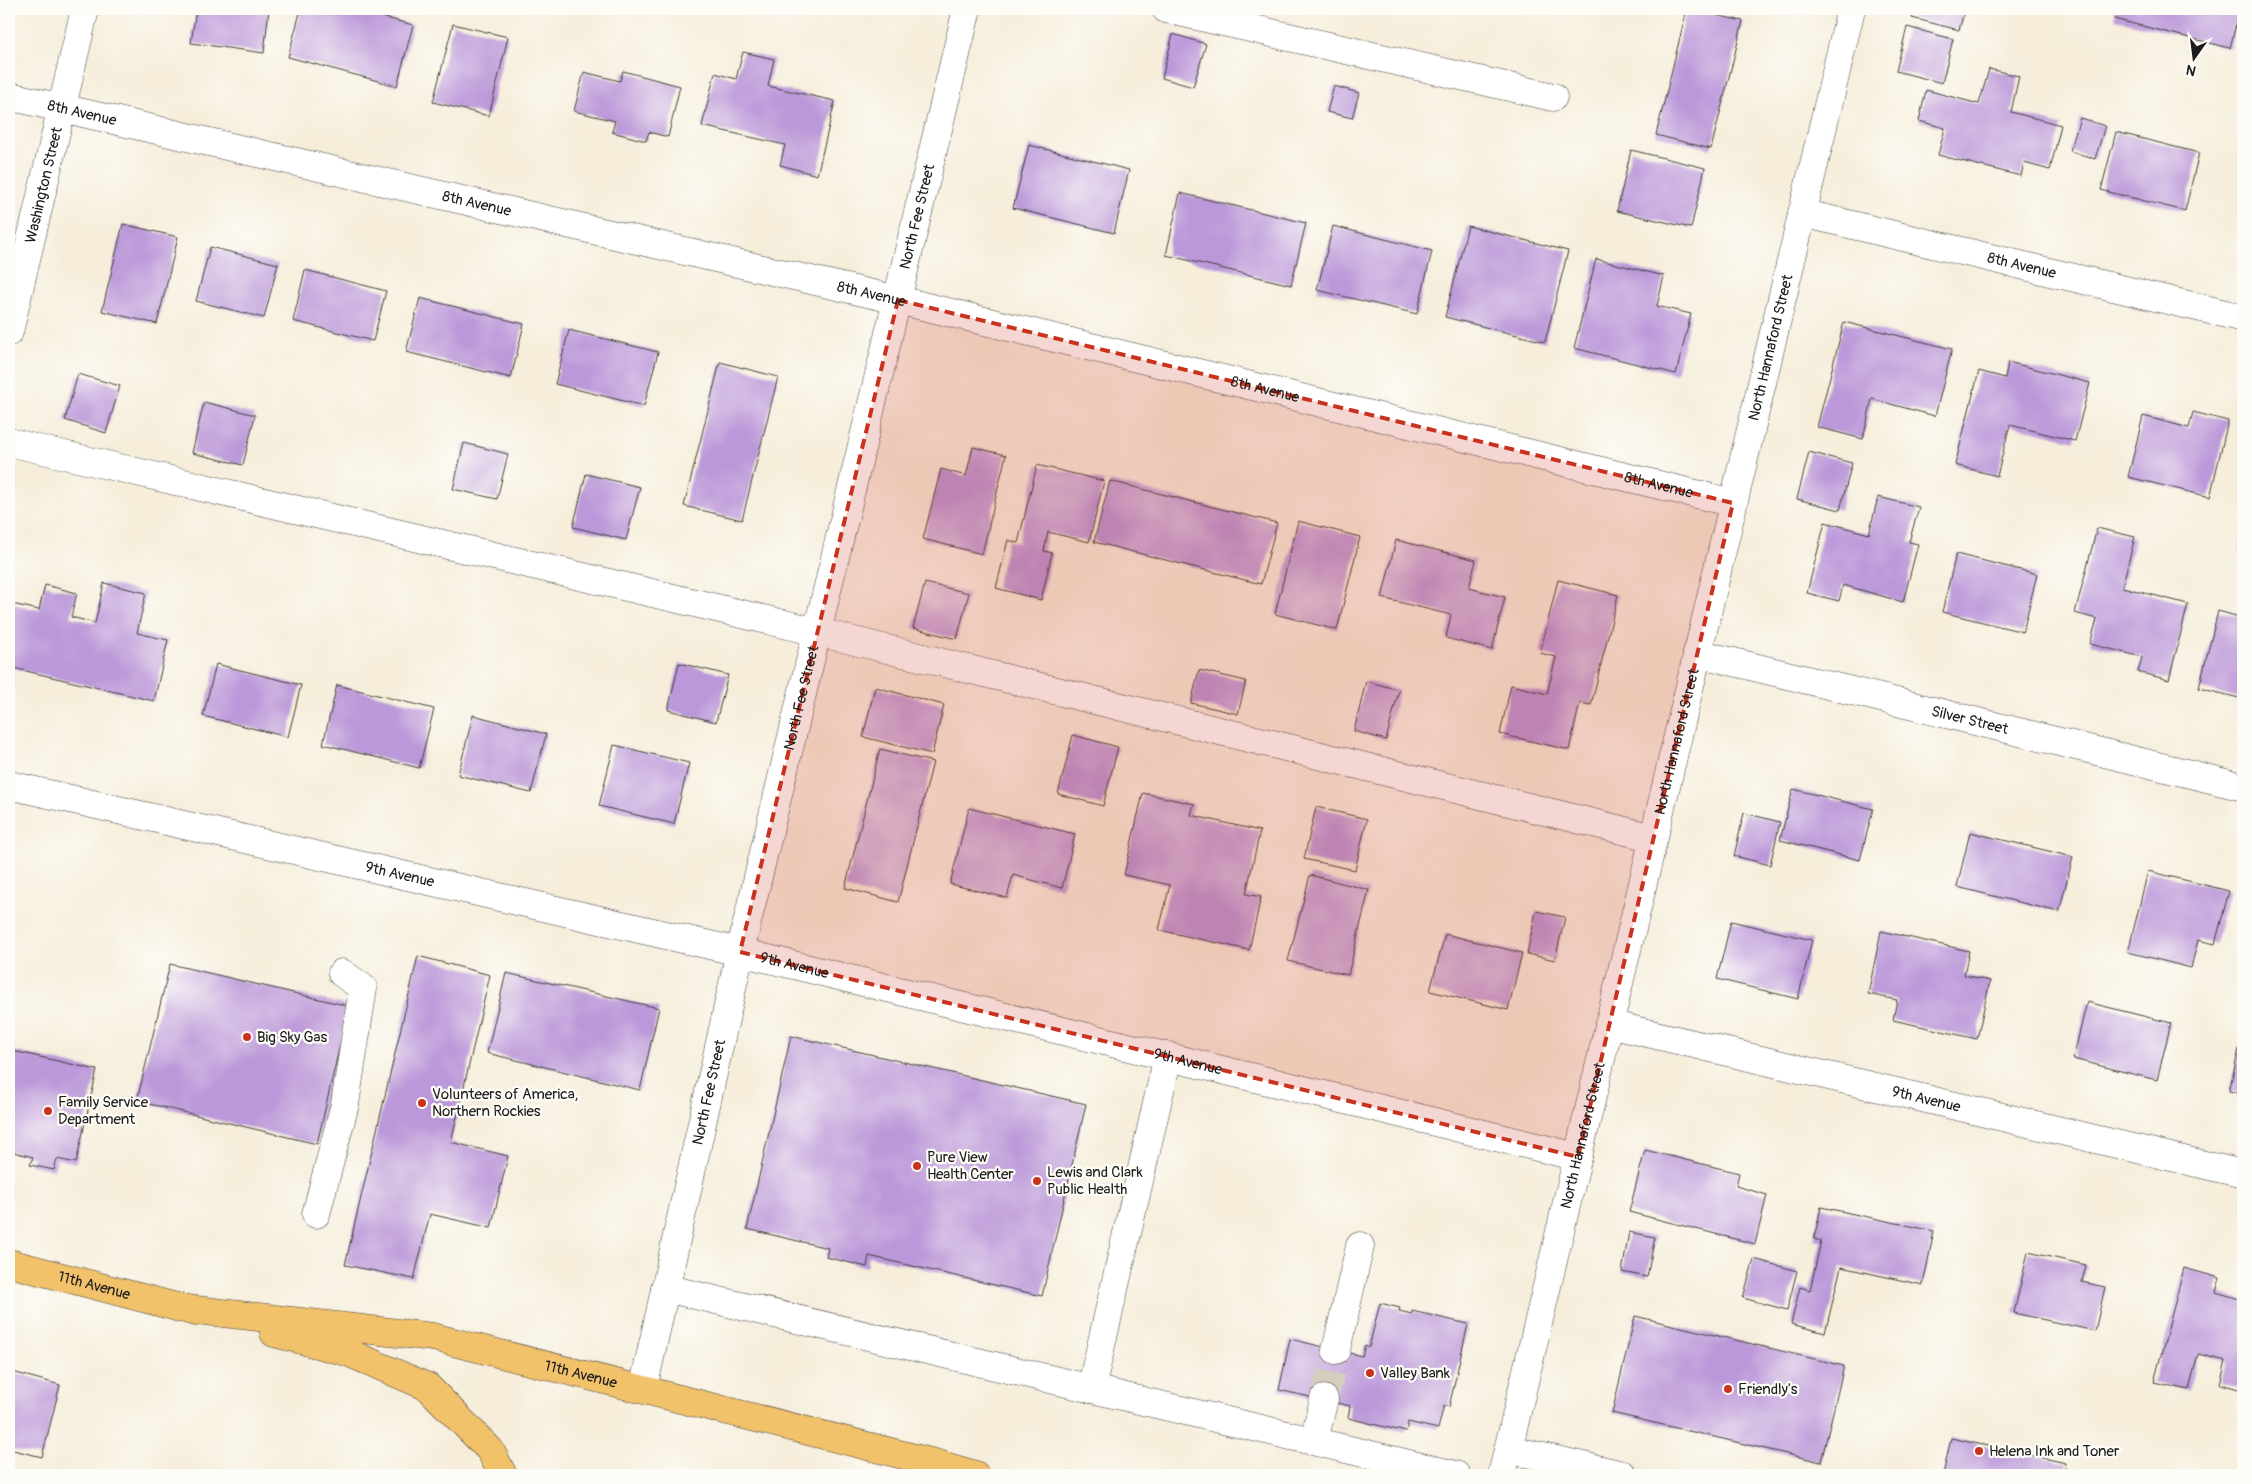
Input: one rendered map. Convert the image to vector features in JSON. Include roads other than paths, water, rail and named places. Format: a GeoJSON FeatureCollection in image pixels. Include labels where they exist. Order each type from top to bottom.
{"type":"FeatureCollection","features":[{"type":"Feature","properties":{"kind":"main road","name":"11th Avenue"},"geometry":{"type":"LineString","coordinates":[[9,1263],[347,1352],[428,1387],[490,1450],[503,1475]]}},
{"type":"Feature","properties":{"kind":"main road","name":"11th Avenue"},"geometry":{"type":"LineString","coordinates":[[179,1308],[433,1336],[975,1475]]}},
{"type":"Feature","properties":{"kind":"street","name":"Washington Street"},"geometry":{"type":"LineString","coordinates":[[9,332],[85,9]]}},
{"type":"Feature","properties":{"kind":"street","name":"North Fee Street"},"geometry":{"type":"LineString","coordinates":[[642,1389],[740,952],[967,9]]}},
{"type":"Feature","properties":{"kind":"street"},"geometry":{"type":"LineString","coordinates":[[1166,9],[1553,97]]}},
{"type":"Feature","properties":{"kind":"street","name":"North Hannaford Street"},"geometry":{"type":"LineString","coordinates":[[1502,1475],[1851,9]]}},
{"type":"Feature","properties":{"kind":"street","name":"8th Avenue"},"geometry":{"type":"LineString","coordinates":[[9,96],[898,300],[1733,503]]}},
{"type":"Feature","properties":{"kind":"street","name":"8th Avenue"},"geometry":{"type":"LineString","coordinates":[[1802,213],[2243,318]]}},
{"type":"Feature","properties":{"kind":"street"},"geometry":{"type":"LineString","coordinates":[[9,442],[818,632],[1654,838]]}},
{"type":"Feature","properties":{"kind":"street","name":"Silver Street"},"geometry":{"type":"LineString","coordinates":[[1697,653],[2243,787]]}},
{"type":"Feature","properties":{"kind":"street","name":"9th Avenue"},"geometry":{"type":"LineString","coordinates":[[9,785],[740,952],[1578,1157]]}},
{"type":"Feature","properties":{"kind":"street"},"geometry":{"type":"LineString","coordinates":[[316,1214],[345,1104],[364,988],[342,973]]}},
{"type":"Feature","properties":{"kind":"street","name":"9th Avenue"},"geometry":{"type":"LineString","coordinates":[[1609,1024],[2243,1174]]}},
{"type":"Feature","properties":{"kind":"street"},"geometry":{"type":"LineString","coordinates":[[1091,1389],[1168,1056]]}},
{"type":"Feature","properties":{"kind":"street"},"geometry":{"type":"LineString","coordinates":[[1336,1350],[1360,1246]]}},
{"type":"Feature","properties":{"kind":"street"},"geometry":{"type":"LineString","coordinates":[[665,1288],[1456,1475]]}},
{"type":"Feature","properties":{"kind":"street"},"geometry":{"type":"LineString","coordinates":[[1314,1441],[1324,1399]]}},
{"type":"Feature","properties":{"kind":"street"},"geometry":{"type":"LineString","coordinates":[[1508,1449],[1578,1470],[1623,1475]]}},
{"type":"Feature","properties":{"kind":"tunnel"},"geometry":{"type":"LineString","coordinates":[[1324,1399],[1336,1350]]}},
{"type":"Feature","properties":{"kind":"place","name":"Big Sky Gas"},"geometry":{"type":"Point","coordinates":[247,1037]}},
{"type":"Feature","properties":{"kind":"place","name":"Volunteers of America, Northern Rockies"},"geometry":{"type":"Point","coordinates":[422,1103]}},
{"type":"Feature","properties":{"kind":"place","name":"Family Service Department"},"geometry":{"type":"Point","coordinates":[48,1111]}},
{"type":"Feature","properties":{"kind":"place","name":"Pure View Health Center"},"geometry":{"type":"Point","coordinates":[917,1166]}},
{"type":"Feature","properties":{"kind":"place","name":"Lewis and Clark Public Health"},"geometry":{"type":"Point","coordinates":[1037,1181]}},
{"type":"Feature","properties":{"kind":"place","name":"Valley Bank"},"geometry":{"type":"Point","coordinates":[1370,1373]}},
{"type":"Feature","properties":{"kind":"place","name":"Friendly's"},"geometry":{"type":"Point","coordinates":[1728,1389]}},
{"type":"Feature","properties":{"kind":"place","name":"Helena Ink and Toner"},"geometry":{"type":"Point","coordinates":[1979,1451]}}]}
